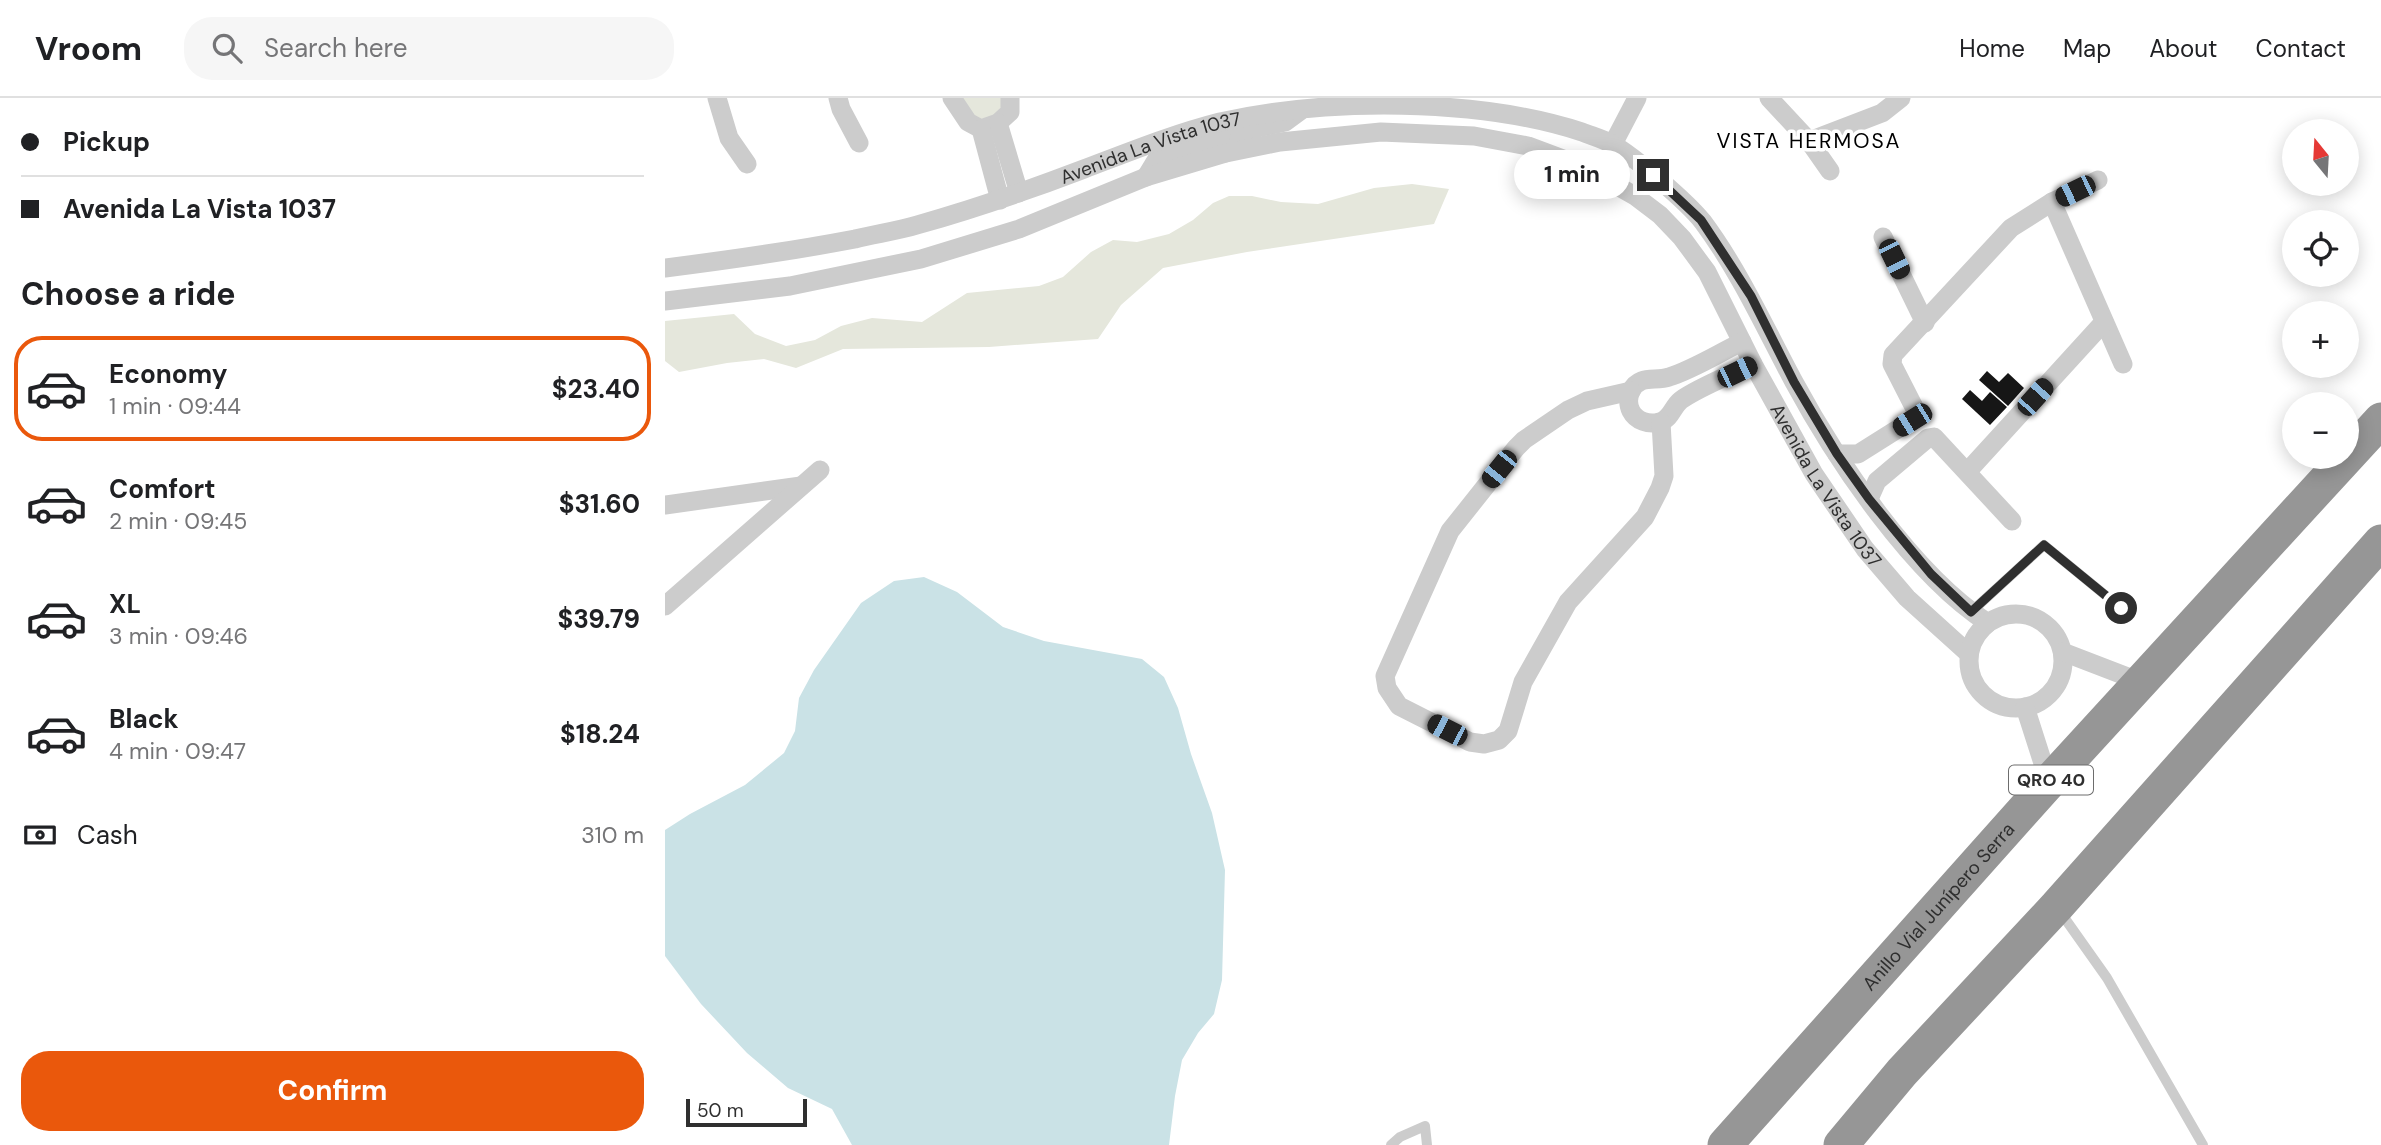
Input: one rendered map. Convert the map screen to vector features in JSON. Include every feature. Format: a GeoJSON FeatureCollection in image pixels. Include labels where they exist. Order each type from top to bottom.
{"type":"FeatureCollection","features":[{"type":"Feature","properties":{"kind":"highway","name":"Anillo Vial Junípero Serra"},"geometry":{"type":"LineString","coordinates":[[1725,1145],[2049,782],[2381,420]]}},
{"type":"Feature","properties":{"kind":"highway"},"geometry":{"type":"LineString","coordinates":[[1840,1145],[1902,1072],[2057,906],[2381,542]]}},
{"type":"Feature","properties":{"kind":"highway"},"geometry":{"type":"LineString","coordinates":[[1756,1145],[1788,1074]]}},
{"type":"Feature","properties":{"kind":"street"},"geometry":{"type":"LineString","coordinates":[[717,98],[729,138],[747,164]]}},
{"type":"Feature","properties":{"kind":"street"},"geometry":{"type":"LineString","coordinates":[[838,98],[859,143]]}},
{"type":"Feature","properties":{"kind":"street"},"geometry":{"type":"LineString","coordinates":[[952,98],[968,122],[989,126],[1010,112],[1010,98]]}},
{"type":"Feature","properties":{"kind":"street"},"geometry":{"type":"LineString","coordinates":[[1613,144],[1637,98]]}},
{"type":"Feature","properties":{"kind":"street"},"geometry":{"type":"LineString","coordinates":[[1809,141],[1882,113],[1901,98]]}},
{"type":"Feature","properties":{"kind":"street"},"geometry":{"type":"LineString","coordinates":[[1775,100],[1830,171]]}},
{"type":"Feature","properties":{"kind":"street","name":"Avenida La Vista 1037"},"geometry":{"type":"LineString","coordinates":[[665,301],[790,286],[921,259],[1019,229],[1146,177],[1266,111],[1380,101],[1480,107],[1550,120],[1613,144],[1653,175],[1701,220],[1751,296],[1794,382],[1837,454],[1869,499],[1931,574],[1980,617]]}},
{"type":"Feature","properties":{"kind":"street"},"geometry":{"type":"LineString","coordinates":[[989,126],[1019,194]]}},
{"type":"Feature","properties":{"kind":"street"},"geometry":{"type":"LineString","coordinates":[[989,126],[1000,200]]}},
{"type":"Feature","properties":{"kind":"street","name":"Avenida La Vista 1037"},"geometry":{"type":"LineString","coordinates":[[665,268],[785,253],[912,227],[1019,194],[1172,136],[1280,142],[1381,132],[1474,136],[1528,146],[1584,167],[1635,196],[1660,215],[1682,238],[1707,272],[1753,364],[1814,474],[1865,549],[1907,598],[1969,653]]}},
{"type":"Feature","properties":{"kind":"street"},"geometry":{"type":"LineString","coordinates":[[1837,454],[1858,454],[1912,420],[1916,414],[1891,359],[2011,228],[2052,202],[2098,180]]}},
{"type":"Feature","properties":{"kind":"street"},"geometry":{"type":"LineString","coordinates":[[2052,202],[2123,364]]}},
{"type":"Feature","properties":{"kind":"street"},"geometry":{"type":"LineString","coordinates":[[1883,237],[1925,323]]}},
{"type":"Feature","properties":{"kind":"street"},"geometry":{"type":"LineString","coordinates":[[1967,472],[2104,322]]}},
{"type":"Feature","properties":{"kind":"street"},"geometry":{"type":"LineString","coordinates":[[1661,422],[1664,476],[1660,488],[1645,517],[1568,602],[1523,682],[1508,731],[1499,740],[1484,744],[1471,742],[1399,706],[1387,688],[1385,676],[1450,531],[1524,440],[1568,410],[1587,401],[1630,391],[1639,382],[1650,378],[1668,377],[1742,342]]}},
{"type":"Feature","properties":{"kind":"street"},"geometry":{"type":"LineString","coordinates":[[1630,391],[1629,402],[1638,420],[1661,422],[1669,417],[1680,401],[1753,364]]}},
{"type":"Feature","properties":{"kind":"street"},"geometry":{"type":"LineString","coordinates":[[1869,499],[1877,481],[1928,438],[1934,438],[2013,521]]}},
{"type":"Feature","properties":{"kind":"street"},"geometry":{"type":"LineString","coordinates":[[665,606],[820,470]]}},
{"type":"Feature","properties":{"kind":"street"},"geometry":{"type":"LineString","coordinates":[[665,505],[801,486]]}},
{"type":"Feature","properties":{"kind":"street"},"geometry":{"type":"LineString","coordinates":[[1907,598],[1931,574]]}},
{"type":"Feature","properties":{"kind":"street"},"geometry":{"type":"LineString","coordinates":[[2024,614],[2042,621],[2056,635],[2063,652],[2062,671],[2055,688],[2042,701],[2025,707],[2007,708],[1990,701],[1977,688],[1969,671],[1969,653],[1980,617],[2024,614]]}},
{"type":"Feature","properties":{"kind":"street"},"geometry":{"type":"LineString","coordinates":[[2063,652],[2141,682]]}},
{"type":"Feature","properties":{"kind":"street"},"geometry":{"type":"LineString","coordinates":[[2025,707],[2049,782]]}},
{"type":"Feature","properties":{"kind":"lane"},"geometry":{"type":"LineString","coordinates":[[1980,617],[2044,545],[2121,608]]}},
{"type":"Feature","properties":{"kind":"lane"},"geometry":{"type":"LineString","coordinates":[[2057,906],[2107,978],[2203,1145]]}},
{"type":"Feature","properties":{"kind":"lane"},"geometry":{"type":"LineString","coordinates":[[1391,1145],[1399,1137],[1425,1126],[1427,1145]]}},
{"type":"Feature","properties":{"kind":"shaded area"},"geometry":{"type":"Polygon","coordinates":[[[952,98],[1010,98],[981,129],[952,98]]]}},
{"type":"Feature","properties":{"kind":"shaded area"},"geometry":{"type":"Polygon","coordinates":[[[1412,184],[1449,189],[1434,224],[1247,252],[1163,268],[1121,305],[1098,339],[989,347],[843,349],[796,368],[764,359],[679,372],[665,361],[665,321],[734,314],[755,334],[786,346],[815,340],[841,326],[872,318],[922,322],[967,293],[1039,286],[1063,277],[1091,252],[1113,240],[1137,242],[1169,234],[1193,220],[1213,203],[1229,196],[1318,204],[1374,188],[1412,184]]]}},
{"type":"Feature","properties":{"kind":"water"},"geometry":{"type":"Polygon","coordinates":[[[924,577],[957,592],[1003,627],[1044,641],[1142,659],[1164,677],[1178,708],[1212,813],[1225,870],[1222,980],[1214,1014],[1198,1033],[1182,1060],[1169,1145],[852,1145],[832,1109],[788,1088],[747,1053],[701,1004],[665,956],[665,830],[745,785],[784,753],[795,731],[799,698],[814,670],[861,603],[894,581],[924,577]]]}},
{"type":"Feature","properties":{"kind":"building"},"geometry":{"type":"Polygon","coordinates":[[[1987,371],[1999,382],[2008,373],[2024,388],[2008,406],[1979,380],[1987,371]]]}},
{"type":"Feature","properties":{"kind":"building"},"geometry":{"type":"Polygon","coordinates":[[[1970,390],[1982,401],[1990,392],[2007,407],[1990,425],[1962,399],[1970,390]]]}},
{"type":"Feature","properties":{"kind":"district","name":"VISTA HERMOSA"},"geometry":{"type":"Point","coordinates":[1809,141]}},
{"type":"Feature","properties":{"kind":"route"},"geometry":{"type":"LineString","coordinates":[[1653,175],[1701,220],[1751,296],[1794,382],[1837,454],[1869,499],[1931,574],[1960,603],[1971,612],[2044,545],[2121,608]]}}]}
